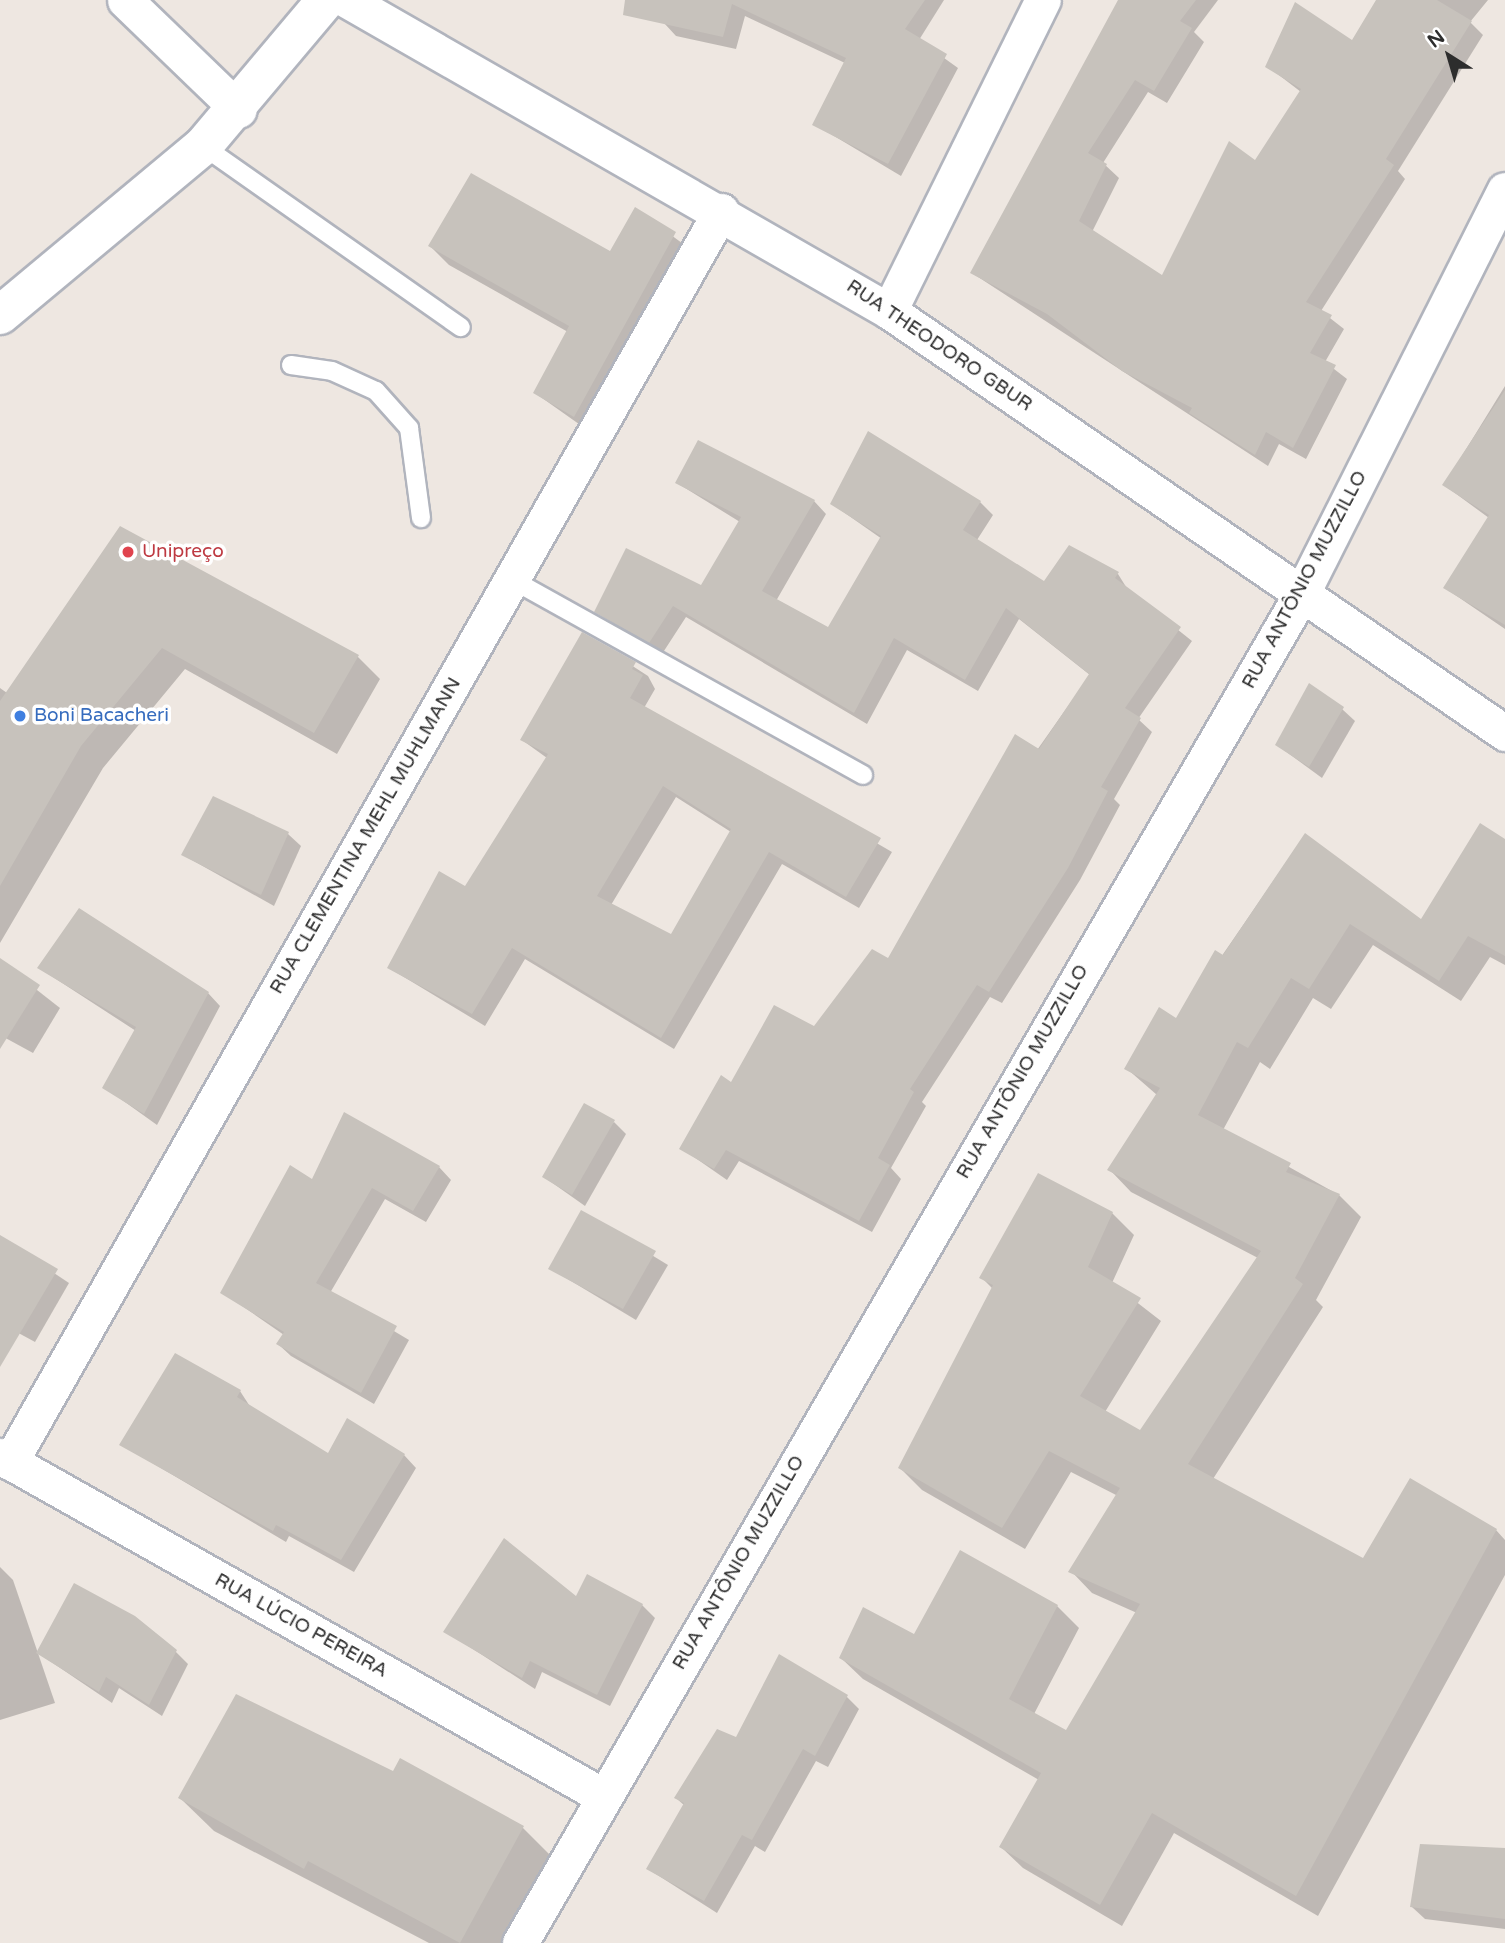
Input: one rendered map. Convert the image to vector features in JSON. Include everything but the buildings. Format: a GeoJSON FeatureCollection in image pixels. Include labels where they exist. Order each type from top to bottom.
{"type":"FeatureCollection","features":[{"type":"Feature","properties":{"kind":"main road"},"geometry":{"type":"LineString","coordinates":[[0,315],[203,146],[239,110],[326,0]]}},
{"type":"Feature","properties":{"kind":"street"},"geometry":{"type":"LineString","coordinates":[[125,0],[239,110]]}},
{"type":"Feature","properties":{"kind":"street","name":"RUA THEODORO GBUR"},"geometry":{"type":"LineString","coordinates":[[347,0],[721,211],[889,311],[1505,733]]}},
{"type":"Feature","properties":{"kind":"street"},"geometry":{"type":"LineString","coordinates":[[889,311],[1043,0]]}},
{"type":"Feature","properties":{"kind":"street","name":"RUA ANTÔNIO MUZZILLO"},"geometry":{"type":"LineString","coordinates":[[520,1943],[1302,593],[1505,190]]}},
{"type":"Feature","properties":{"kind":"street","name":"RUA CLEMENTINA MEHL MUHLMANN"},"geometry":{"type":"LineString","coordinates":[[5,1460],[721,211]]}},
{"type":"Feature","properties":{"kind":"street","name":"RUA LÚCIO PEREIRA"},"geometry":{"type":"LineString","coordinates":[[5,1460],[603,1796]]}},
{"type":"Feature","properties":{"kind":"lane"},"geometry":{"type":"LineString","coordinates":[[203,146],[461,327]]}},
{"type":"Feature","properties":{"kind":"lane"},"geometry":{"type":"LineString","coordinates":[[291,365],[332,372],[376,391],[409,428],[421,518]]}},
{"type":"Feature","properties":{"kind":"lane"},"geometry":{"type":"LineString","coordinates":[[511,579],[863,775]]}},
{"type":"Feature","properties":{"kind":"place","name":"Unipreço"},"geometry":{"type":"Point","coordinates":[128,552]}},
{"type":"Feature","properties":{"kind":"place","name":"Boni Bacacheri"},"geometry":{"type":"Point","coordinates":[20,716]}}]}
